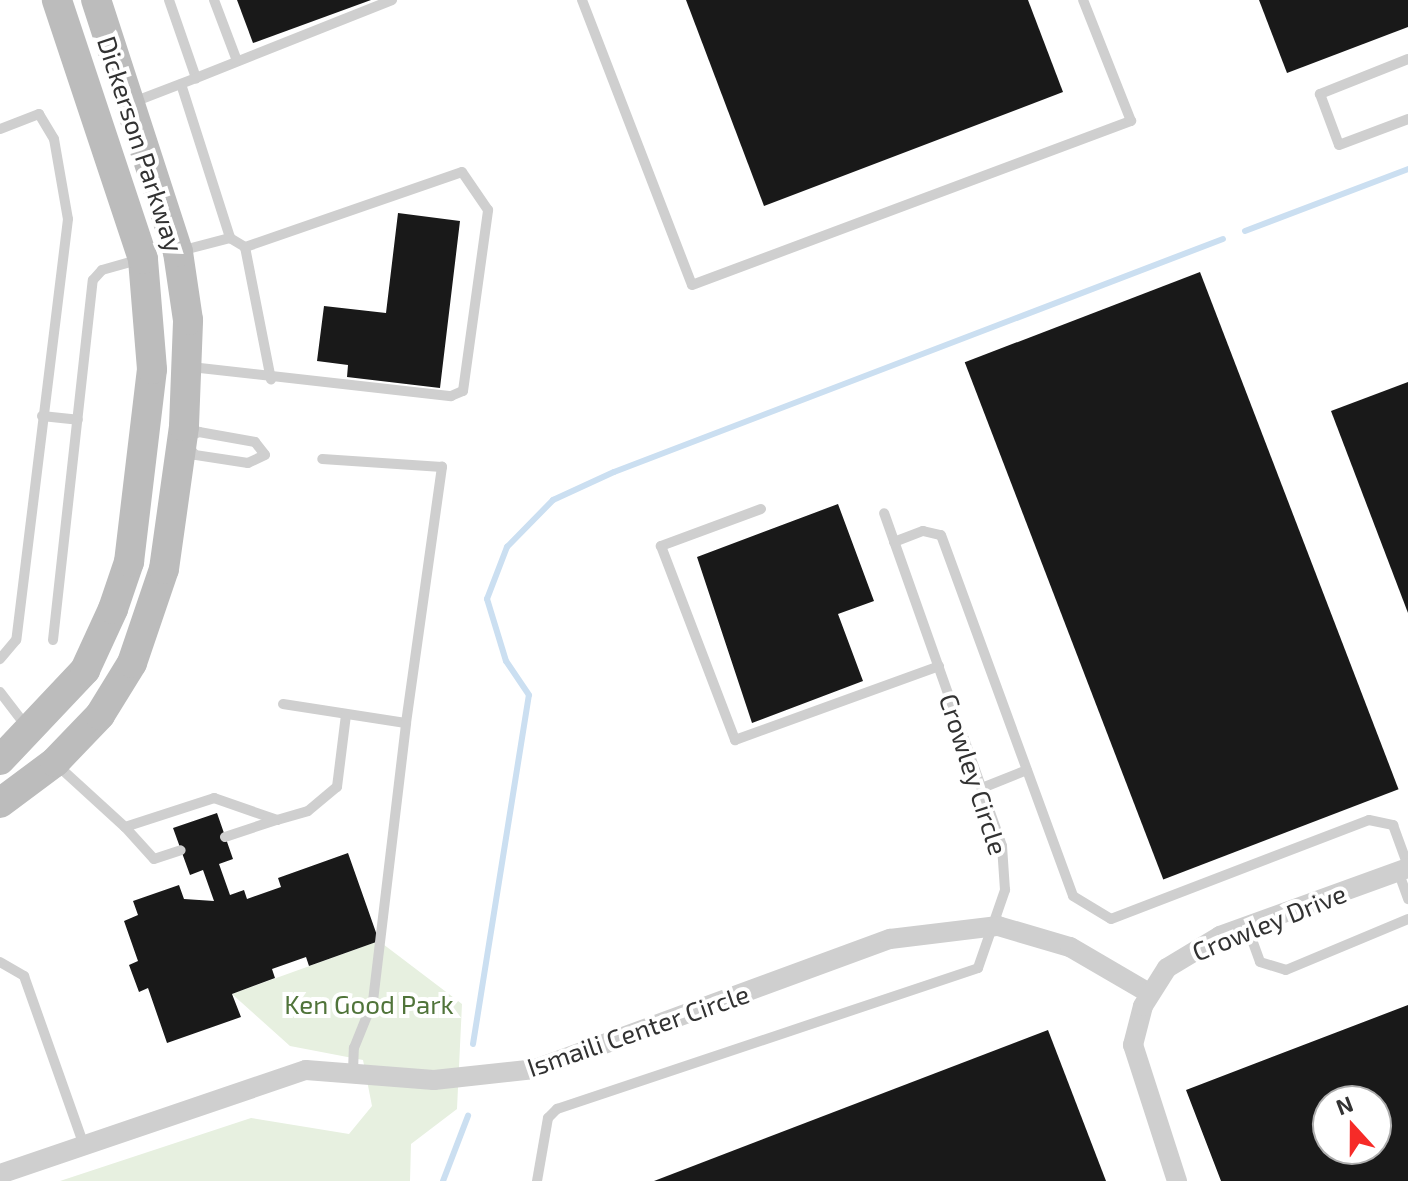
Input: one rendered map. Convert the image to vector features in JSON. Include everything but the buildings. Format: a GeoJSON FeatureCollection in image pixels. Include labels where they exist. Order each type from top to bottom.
{"type":"FeatureCollection","features":[{"type":"Feature","properties":{"kind":"street","name":"Dickerson Parkway"},"geometry":{"type":"LineString","coordinates":[[0,760],[31,733],[85,670],[113,609],[129,562],[152,369],[143,259],[57,0]]}},
{"type":"Feature","properties":{"kind":"street","name":"Dickerson Parkway"},"geometry":{"type":"LineString","coordinates":[[0,803],[55,762],[100,715],[150,619],[183,440],[189,367],[178,252],[96,0]]}},
{"type":"Feature","properties":{"kind":"street"},"geometry":{"type":"LineString","coordinates":[[143,259],[178,252]]}},
{"type":"Feature","properties":{"kind":"street"},"geometry":{"type":"LineString","coordinates":[[152,369],[189,367]]}},
{"type":"Feature","properties":{"kind":"street"},"geometry":{"type":"LineString","coordinates":[[144,443],[183,440]]}},
{"type":"Feature","properties":{"kind":"street"},"geometry":{"type":"LineString","coordinates":[[31,733],[55,762]]}},
{"type":"Feature","properties":{"kind":"street","name":"Crowley Drive"},"geometry":{"type":"LineString","coordinates":[[1177,1181],[1133,1045],[1149,993],[1189,950],[1405,868]]}},
{"type":"Feature","properties":{"kind":"street"},"geometry":{"type":"LineString","coordinates":[[998,926],[1070,947],[1149,993]]}},
{"type":"Feature","properties":{"kind":"street","name":"Ismaili Center Circle"},"geometry":{"type":"LineString","coordinates":[[0,1174],[286,1075],[353,1072],[434,1080],[536,1069],[890,939],[998,926]]}},
{"type":"Feature","properties":{"kind":"lane"},"geometry":{"type":"LineString","coordinates":[[169,0],[196,78]]}},
{"type":"Feature","properties":{"kind":"lane"},"geometry":{"type":"LineString","coordinates":[[214,0],[237,61]]}},
{"type":"Feature","properties":{"kind":"lane"},"geometry":{"type":"LineString","coordinates":[[130,104],[392,0]]}},
{"type":"Feature","properties":{"kind":"lane"},"geometry":{"type":"LineString","coordinates":[[582,0],[692,285],[1131,121],[1083,0]]}},
{"type":"Feature","properties":{"kind":"lane"},"geometry":{"type":"LineString","coordinates":[[1408,59],[1320,94],[1339,145],[1408,119]]}},
{"type":"Feature","properties":{"kind":"lane"},"geometry":{"type":"LineString","coordinates":[[181,84],[230,238],[245,247],[271,379]]}},
{"type":"Feature","properties":{"kind":"lane"},"geometry":{"type":"LineString","coordinates":[[0,129],[39,114],[54,139],[68,219],[16,640],[0,659]]}},
{"type":"Feature","properties":{"kind":"lane"},"geometry":{"type":"LineString","coordinates":[[189,367],[271,379],[451,396],[463,391],[488,210],[462,172],[245,247]]}},
{"type":"Feature","properties":{"kind":"lane"},"geometry":{"type":"LineString","coordinates":[[178,252],[230,238]]}},
{"type":"Feature","properties":{"kind":"lane"},"geometry":{"type":"LineString","coordinates":[[53,640],[93,280],[102,270],[143,259]]}},
{"type":"Feature","properties":{"kind":"lane"},"geometry":{"type":"LineString","coordinates":[[42,416],[78,420]]}},
{"type":"Feature","properties":{"kind":"lane"},"geometry":{"type":"LineString","coordinates":[[199,432],[255,442],[265,455],[248,463],[195,455],[183,440],[199,432]]}},
{"type":"Feature","properties":{"kind":"lane"},"geometry":{"type":"LineString","coordinates":[[322,459],[442,467],[406,723],[373,1001],[353,1072]]}},
{"type":"Feature","properties":{"kind":"lane"},"geometry":{"type":"LineString","coordinates":[[761,509],[661,546],[735,740],[939,666]]}},
{"type":"Feature","properties":{"kind":"lane","name":"Crowley Circle"},"geometry":{"type":"LineString","coordinates":[[884,513],[1002,846],[998,926]]}},
{"type":"Feature","properties":{"kind":"lane"},"geometry":{"type":"LineString","coordinates":[[894,542],[923,531],[941,535],[1073,896],[1111,919],[1369,820],[1393,825],[1405,868],[1408,899]]}},
{"type":"Feature","properties":{"kind":"lane"},"geometry":{"type":"LineString","coordinates":[[0,692],[31,733]]}},
{"type":"Feature","properties":{"kind":"lane"},"geometry":{"type":"LineString","coordinates":[[283,704],[406,723]]}},
{"type":"Feature","properties":{"kind":"lane"},"geometry":{"type":"LineString","coordinates":[[225,837],[308,811],[337,787],[346,715]]}},
{"type":"Feature","properties":{"kind":"lane"},"geometry":{"type":"LineString","coordinates":[[55,762],[125,827],[154,859],[181,850]]}},
{"type":"Feature","properties":{"kind":"lane"},"geometry":{"type":"LineString","coordinates":[[982,788],[1027,770]]}},
{"type":"Feature","properties":{"kind":"lane"},"geometry":{"type":"LineString","coordinates":[[125,827],[214,798],[277,820]]}},
{"type":"Feature","properties":{"kind":"lane"},"geometry":{"type":"LineString","coordinates":[[1247,926],[1260,962],[1286,970],[1408,919]]}},
{"type":"Feature","properties":{"kind":"lane"},"geometry":{"type":"LineString","coordinates":[[537,1181],[548,1118],[557,1109],[978,968],[998,926]]}},
{"type":"Feature","properties":{"kind":"lane"},"geometry":{"type":"LineString","coordinates":[[0,962],[24,976],[84,1145]]}},
{"type":"Feature","properties":{"kind":"green space","name":"Ken Good Park"},"geometry":{"type":"Polygon","coordinates":[[[379,941],[462,1004],[457,1109],[411,1144],[410,1181],[60,1181],[251,1118],[349,1134],[372,1106],[363,1060],[290,1046],[232,994],[379,941]]]}},
{"type":"Feature","properties":{"kind":"waterway"},"geometry":{"type":"LineString","coordinates":[[1245,231],[1408,169]]}},
{"type":"Feature","properties":{"kind":"waterway"},"geometry":{"type":"LineString","coordinates":[[473,1044],[529,695],[506,661],[487,599],[507,547],[553,500],[614,472],[1223,239]]}},
{"type":"Feature","properties":{"kind":"waterway"},"geometry":{"type":"LineString","coordinates":[[443,1181],[468,1116]]}}]}
